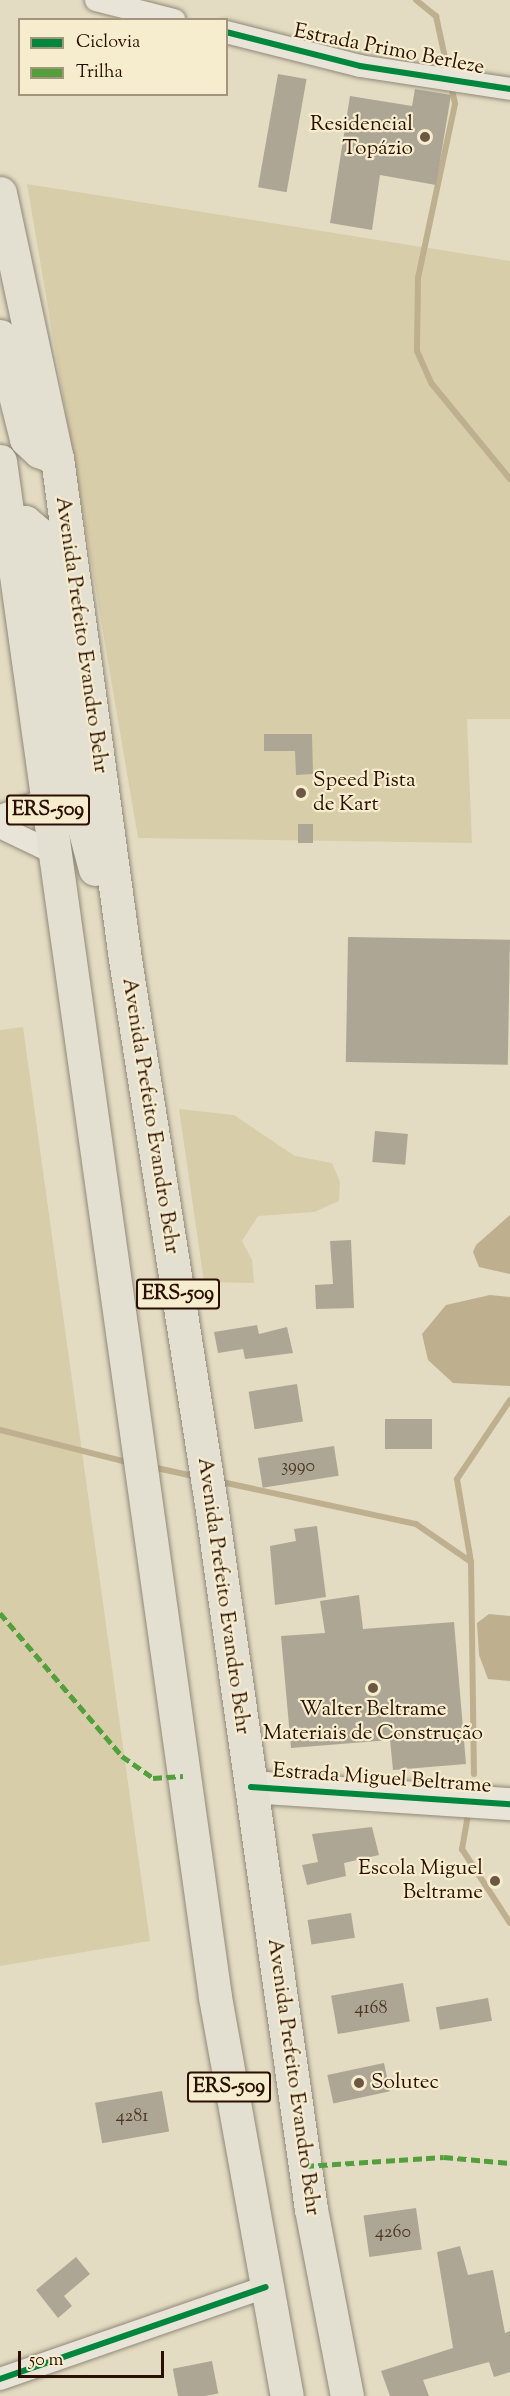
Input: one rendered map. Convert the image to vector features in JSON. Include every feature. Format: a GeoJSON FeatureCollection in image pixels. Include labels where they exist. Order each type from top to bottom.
{"type":"FeatureCollection","features":[{"type":"Feature","properties":{"kind":"highway","name":"Avenida Prefeito Evandro Behr"},"geometry":{"type":"LineString","coordinates":[[0,193],[57,458],[125,959],[251,1787],[311,2209],[348,2396]]}},
{"type":"Feature","properties":{"kind":"highway"},"geometry":{"type":"LineString","coordinates":[[0,336],[26,439],[39,451],[57,458]]}},
{"type":"Feature","properties":{"kind":"highway","name":"ERS-509"},"geometry":{"type":"LineString","coordinates":[[0,461],[213,1985],[265,2287],[287,2396]]}},
{"type":"Feature","properties":{"kind":"highway"},"geometry":{"type":"LineString","coordinates":[[10,522],[25,522],[37,532],[43,554],[79,809],[101,893],[125,959]]}},
{"type":"Feature","properties":{"kind":"street"},"geometry":{"type":"LineString","coordinates":[[96,0],[166,18]]}},
{"type":"Feature","properties":{"kind":"street","name":"Estrada Primo Berleze"},"geometry":{"type":"LineString","coordinates":[[228,33],[360,66],[510,89]]}},
{"type":"Feature","properties":{"kind":"street"},"geometry":{"type":"LineString","coordinates":[[0,816],[47,799]]}},
{"type":"Feature","properties":{"kind":"street"},"geometry":{"type":"LineString","coordinates":[[0,827],[54,854]]}},
{"type":"Feature","properties":{"kind":"street","name":"Estrada Miguel Beltrame"},"geometry":{"type":"LineString","coordinates":[[251,1787],[510,1804]]}},
{"type":"Feature","properties":{"kind":"street"},"geometry":{"type":"LineString","coordinates":[[0,2378],[265,2287]]}},
{"type":"Feature","properties":{"kind":"shaded area"},"geometry":{"type":"Polygon","coordinates":[[[27,184],[510,261],[510,719],[467,719],[472,843],[138,838],[27,184]]]}},
{"type":"Feature","properties":{"kind":"shaded area"},"geometry":{"type":"Polygon","coordinates":[[[23,1027],[150,1941],[0,1966],[0,1030],[23,1027]]]}},
{"type":"Feature","properties":{"kind":"shaded area"},"geometry":{"type":"Polygon","coordinates":[[[179,1109],[234,1115],[295,1156],[332,1163],[340,1182],[339,1201],[314,1212],[258,1216],[242,1241],[252,1260],[254,1283],[204,1282],[179,1109]]]}},
{"type":"Feature","properties":{"kind":"shaded area"},"geometry":{"type":"Polygon","coordinates":[[[510,1215],[510,1274],[479,1267],[473,1252],[476,1245],[510,1215]]]}},
{"type":"Feature","properties":{"kind":"shaded area"},"geometry":{"type":"Polygon","coordinates":[[[490,1295],[510,1297],[510,1386],[453,1383],[428,1360],[422,1334],[446,1305],[490,1295]]]}},
{"type":"Feature","properties":{"kind":"shaded area"},"geometry":{"type":"Polygon","coordinates":[[[489,1614],[510,1616],[510,1681],[488,1679],[479,1655],[477,1623],[489,1614]]]}},
{"type":"Feature","properties":{"kind":"building"},"geometry":{"type":"Polygon","coordinates":[[[278,74],[307,79],[287,192],[258,187],[278,74]]]}},
{"type":"Feature","properties":{"kind":"building"},"geometry":{"type":"Polygon","coordinates":[[[415,89],[451,95],[436,185],[380,175],[372,230],[330,223],[350,96],[412,106],[415,89]]]}},
{"type":"Feature","properties":{"kind":"building"},"geometry":{"type":"Polygon","coordinates":[[[264,734],[312,734],[313,774],[296,775],[295,751],[264,751],[264,734]]]}},
{"type":"Feature","properties":{"kind":"building"},"geometry":{"type":"Polygon","coordinates":[[[298,824],[313,824],[313,843],[298,843],[298,824]]]}},
{"type":"Feature","properties":{"kind":"building"},"geometry":{"type":"Polygon","coordinates":[[[348,937],[510,940],[508,1065],[346,1062],[348,937]]]}},
{"type":"Feature","properties":{"kind":"building"},"geometry":{"type":"Polygon","coordinates":[[[375,1131],[408,1134],[405,1165],[372,1162],[375,1131]]]}},
{"type":"Feature","properties":{"kind":"building"},"geometry":{"type":"Polygon","coordinates":[[[351,1240],[354,1308],[316,1309],[315,1285],[333,1284],[330,1241],[351,1240]]]}},
{"type":"Feature","properties":{"kind":"building"},"geometry":{"type":"Polygon","coordinates":[[[257,1325],[259,1334],[287,1327],[293,1353],[245,1359],[243,1349],[218,1353],[214,1332],[257,1325]]]}},
{"type":"Feature","properties":{"kind":"building"},"geometry":{"type":"Polygon","coordinates":[[[297,1384],[303,1422],[255,1429],[249,1392],[297,1384]]]}},
{"type":"Feature","properties":{"kind":"building"},"geometry":{"type":"Polygon","coordinates":[[[385,1419],[432,1419],[432,1449],[385,1449],[385,1419]]]}},
{"type":"Feature","properties":{"kind":"building"},"geometry":{"type":"Polygon","coordinates":[[[334,1446],[339,1476],[263,1488],[258,1458],[334,1446]]]}},
{"type":"Feature","properties":{"kind":"building"},"geometry":{"type":"Polygon","coordinates":[[[317,1526],[326,1597],[275,1605],[270,1546],[296,1541],[294,1529],[317,1526]]]}},
{"type":"Feature","properties":{"kind":"building","name":"Walter Beltrame Materiais de Construção"},"geometry":{"type":"Polygon","coordinates":[[[359,1595],[363,1629],[454,1622],[466,1764],[393,1770],[390,1740],[291,1748],[281,1636],[325,1633],[320,1601],[359,1595]]]}},
{"type":"Feature","properties":{"kind":"building"},"geometry":{"type":"Polygon","coordinates":[[[372,1827],[379,1855],[344,1863],[346,1876],[307,1885],[302,1865],[318,1862],[312,1834],[372,1827]]]}},
{"type":"Feature","properties":{"kind":"building"},"geometry":{"type":"Polygon","coordinates":[[[351,1913],[355,1938],[311,1945],[308,1920],[351,1913]]]}},
{"type":"Feature","properties":{"kind":"building"},"geometry":{"type":"Polygon","coordinates":[[[403,1983],[410,2021],[338,2034],[331,1996],[403,1983]]]}},
{"type":"Feature","properties":{"kind":"building"},"geometry":{"type":"Polygon","coordinates":[[[488,1998],[492,2021],[440,2030],[436,2007],[488,1998]]]}},
{"type":"Feature","properties":{"kind":"building","name":"Solutec"},"geometry":{"type":"Polygon","coordinates":[[[384,2063],[390,2091],[333,2103],[327,2075],[384,2063]]]}},
{"type":"Feature","properties":{"kind":"building"},"geometry":{"type":"Polygon","coordinates":[[[162,2091],[169,2131],[102,2143],[95,2103],[162,2091]]]}},
{"type":"Feature","properties":{"kind":"building"},"geometry":{"type":"Polygon","coordinates":[[[416,2208],[422,2250],[369,2257],[364,2215],[416,2208]]]}},
{"type":"Feature","properties":{"kind":"building"},"geometry":{"type":"Polygon","coordinates":[[[460,2246],[468,2275],[493,2270],[505,2333],[510,2331],[510,2372],[494,2377],[489,2362],[423,2380],[429,2396],[390,2396],[381,2371],[453,2348],[437,2252],[460,2246]]]}},
{"type":"Feature","properties":{"kind":"building"},"geometry":{"type":"Polygon","coordinates":[[[76,2257],[90,2274],[64,2296],[72,2306],[58,2318],[36,2290],[76,2257]]]}},
{"type":"Feature","properties":{"kind":"building"},"geometry":{"type":"Polygon","coordinates":[[[212,2361],[218,2393],[178,2396],[173,2369],[212,2361]]]}},
{"type":"Feature","properties":{"kind":"waterway"},"geometry":{"type":"LineString","coordinates":[[416,0],[436,16],[449,76]]}},
{"type":"Feature","properties":{"kind":"waterway"},"geometry":{"type":"LineString","coordinates":[[451,86],[455,104],[418,278],[417,351],[432,384],[510,479]]}},
{"type":"Feature","properties":{"kind":"waterway"},"geometry":{"type":"LineString","coordinates":[[471,1562],[457,1479],[510,1400]]}},
{"type":"Feature","properties":{"kind":"waterway"},"geometry":{"type":"LineString","coordinates":[[0,1430],[130,1463]]}},
{"type":"Feature","properties":{"kind":"waterway"},"geometry":{"type":"LineString","coordinates":[[152,1467],[198,1477]]}},
{"type":"Feature","properties":{"kind":"waterway"},"geometry":{"type":"LineString","coordinates":[[217,1481],[416,1524],[471,1562],[474,1774]]}},
{"type":"Feature","properties":{"kind":"waterway"},"geometry":{"type":"LineString","coordinates":[[468,1815],[462,1849],[510,1923]]}},
{"type":"Feature","properties":{"kind":"marked path"},"geometry":{"type":"LineString","coordinates":[[0,1613],[122,1756],[153,1778],[183,1776]]}},
{"type":"Feature","properties":{"kind":"marked path"},"geometry":{"type":"LineString","coordinates":[[305,2166],[444,2157],[510,2163]]}},
{"type":"Feature","properties":{"kind":"cycle path"},"geometry":{"type":"LineString","coordinates":[[228,33],[360,66],[510,89]]}},
{"type":"Feature","properties":{"kind":"cycle path"},"geometry":{"type":"LineString","coordinates":[[251,1787],[510,1804]]}},
{"type":"Feature","properties":{"kind":"cycle path"},"geometry":{"type":"LineString","coordinates":[[0,2379],[265,2287]]}},
{"type":"Feature","properties":{"kind":"place","name":"Residencial Topázio"},"geometry":{"type":"Point","coordinates":[425,137]}},
{"type":"Feature","properties":{"kind":"place","name":"Speed Pista de Kart"},"geometry":{"type":"Point","coordinates":[301,793]}},
{"type":"Feature","properties":{"kind":"place","name":"Walter Beltrame Materiais de Construção"},"geometry":{"type":"Point","coordinates":[373,1688]}},
{"type":"Feature","properties":{"kind":"place","name":"Escola Miguel Beltrame"},"geometry":{"type":"Point","coordinates":[495,1881]}},
{"type":"Feature","properties":{"kind":"place","name":"Solutec"},"geometry":{"type":"Point","coordinates":[359,2083]}}]}
